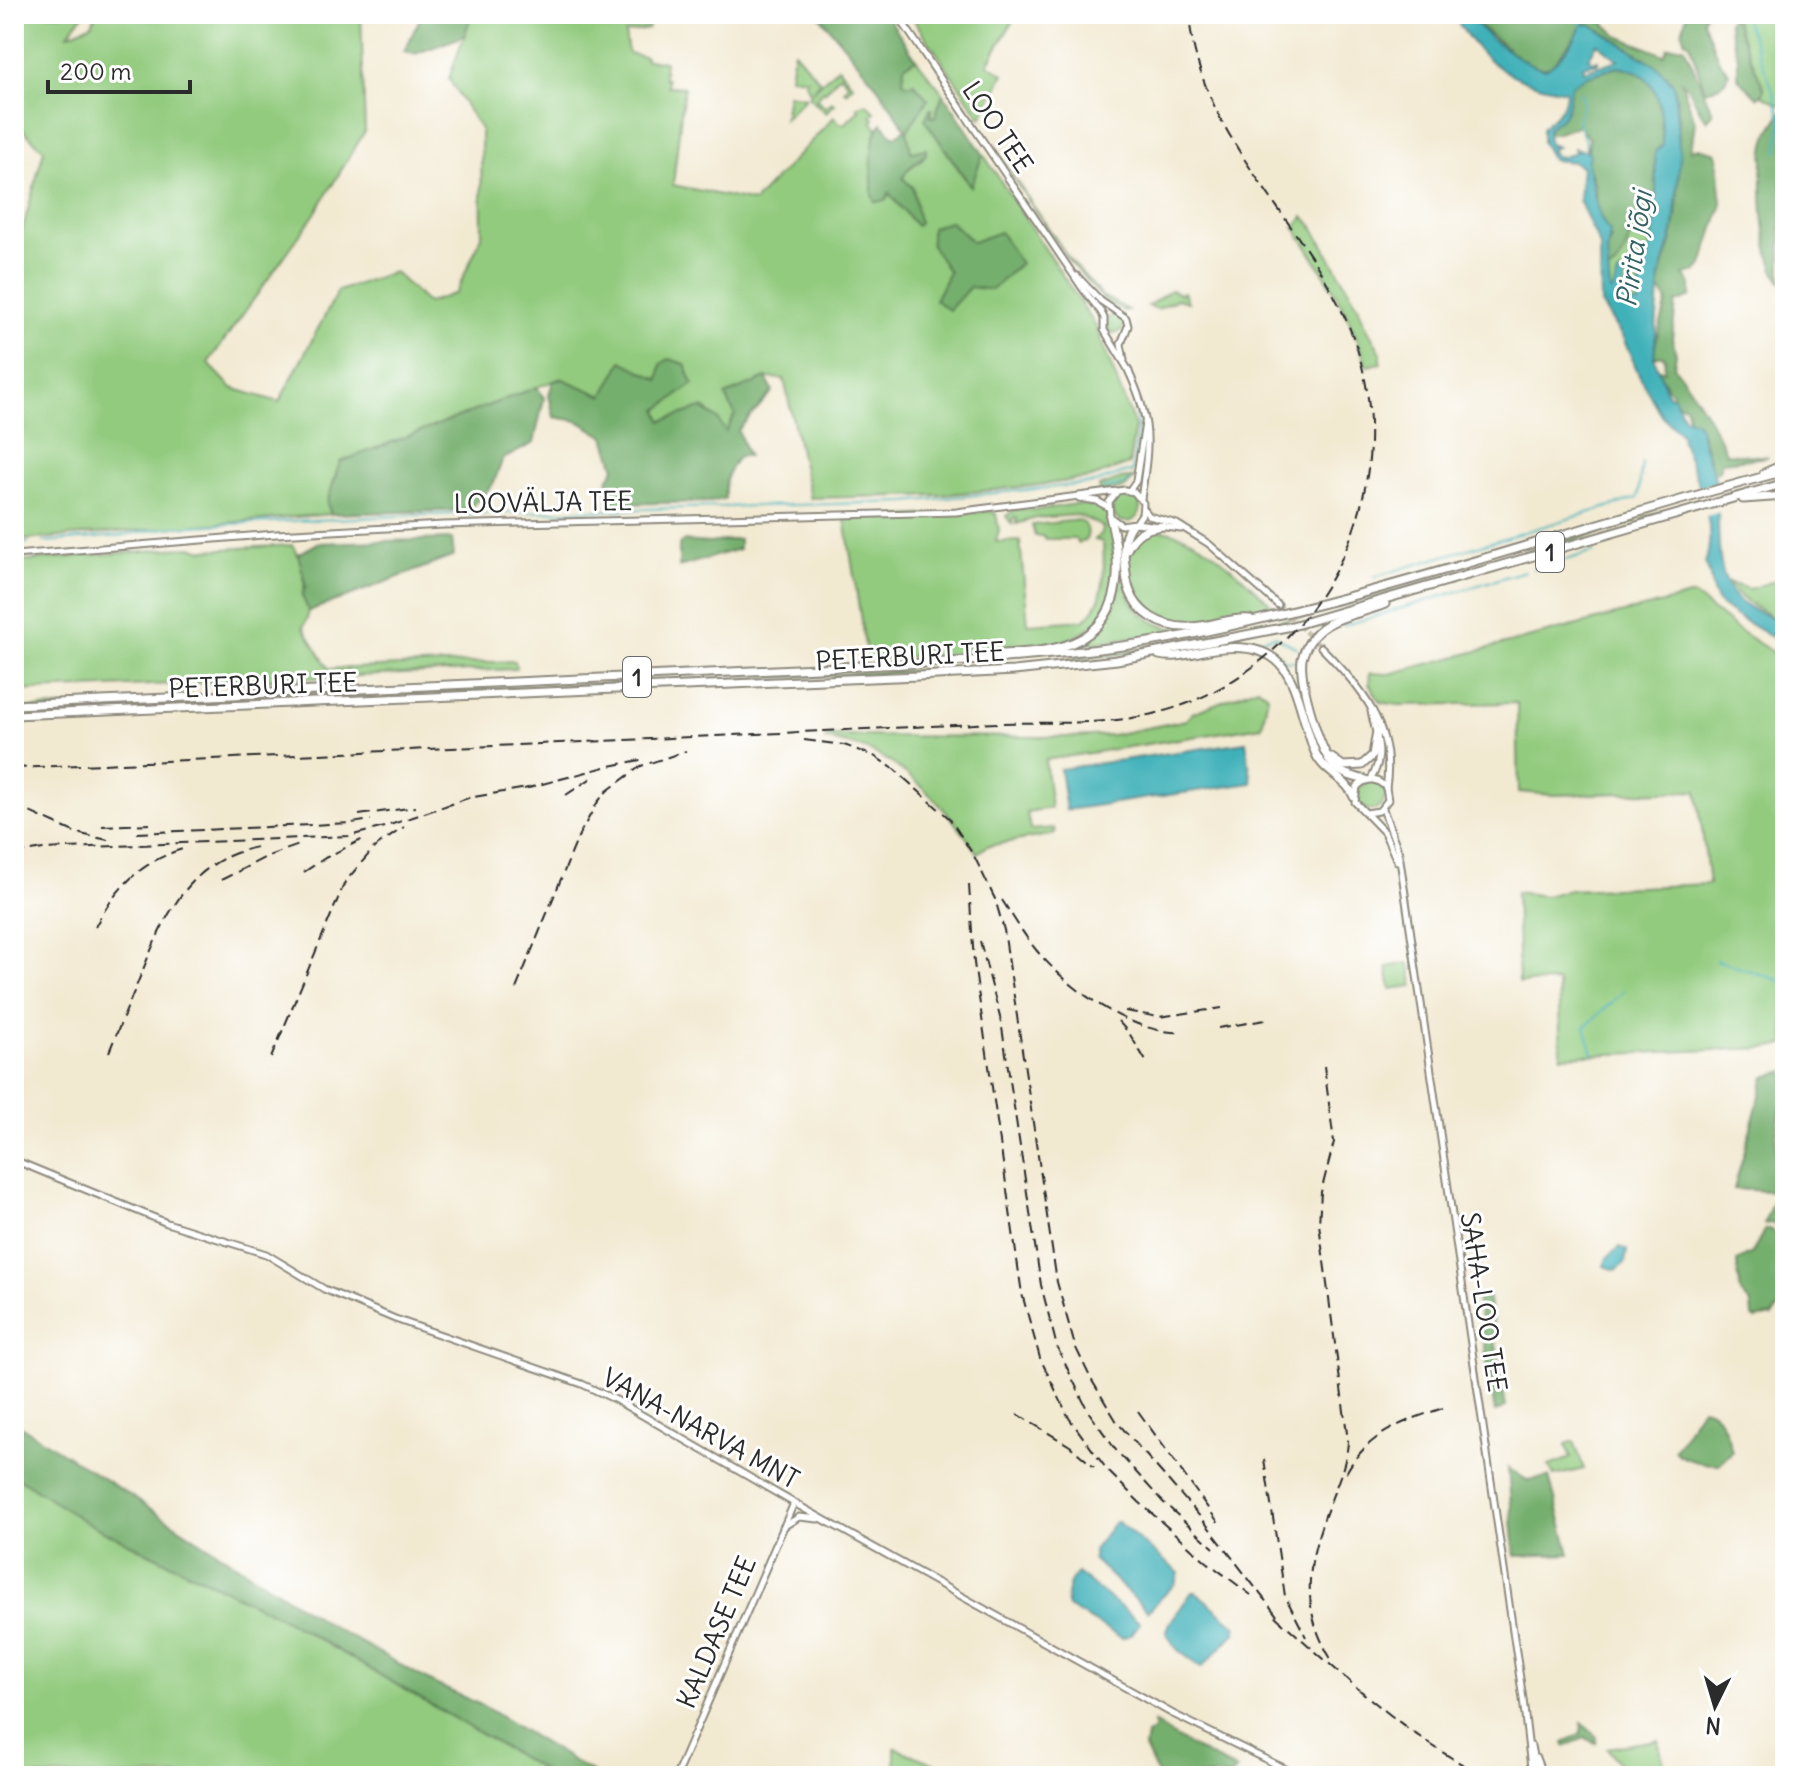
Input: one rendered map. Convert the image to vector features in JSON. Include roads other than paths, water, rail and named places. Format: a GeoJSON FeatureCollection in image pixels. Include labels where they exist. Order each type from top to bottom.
{"type":"FeatureCollection","features":[{"type":"Feature","properties":{"kind":"highway"},"geometry":{"type":"LineString","coordinates":[[1748,481],[1785,464]]}},
{"type":"Feature","properties":{"kind":"highway","name":"PETERBURI TEE"},"geometry":{"type":"LineString","coordinates":[[14,705],[968,661],[1103,649],[1186,635],[1335,601],[1785,471]]}},
{"type":"Feature","properties":{"kind":"highway","name":"PETERBURI TEE"},"geometry":{"type":"LineString","coordinates":[[14,715],[934,676],[1062,667],[1153,654],[1292,626],[1785,483]]}},
{"type":"Feature","properties":{"kind":"highway"},"geometry":{"type":"LineString","coordinates":[[1728,501],[1785,496]]}},
{"type":"Feature","properties":{"kind":"highway"},"geometry":{"type":"LineString","coordinates":[[968,661],[985,655],[1066,645],[1099,625],[1111,607],[1117,584],[1116,547],[1110,517]]}},
{"type":"Feature","properties":{"kind":"highway"},"geometry":{"type":"LineString","coordinates":[[1133,524],[1125,536],[1128,587],[1137,605],[1151,618],[1181,627],[1242,618],[1256,620]]}},
{"type":"Feature","properties":{"kind":"highway"},"geometry":{"type":"LineString","coordinates":[[1125,553],[1143,529],[1163,526]]}},
{"type":"Feature","properties":{"kind":"highway"},"geometry":{"type":"LineString","coordinates":[[1369,780],[1339,770],[1324,751],[1302,673],[1305,649],[1313,636],[1324,627],[1405,594]]}},
{"type":"Feature","properties":{"kind":"highway"},"geometry":{"type":"LineString","coordinates":[[1153,654],[1168,657],[1213,649],[1244,648],[1273,658],[1296,687],[1316,756],[1326,771],[1348,786],[1354,797]]}},
{"type":"Feature","properties":{"kind":"highway"},"geometry":{"type":"LineString","coordinates":[[1324,751],[1343,766],[1362,765],[1373,755],[1377,731]]}},
{"type":"Feature","properties":{"kind":"street","name":"LOO TEE"},"geometry":{"type":"LineString","coordinates":[[897,14],[1104,318]]}},
{"type":"Feature","properties":{"kind":"street","name":"LOO TEE"},"geometry":{"type":"LineString","coordinates":[[1066,263],[1101,301],[1117,312]]}},
{"type":"Feature","properties":{"kind":"street"},"geometry":{"type":"LineString","coordinates":[[1129,371],[1121,344],[1127,320],[1117,312],[1110,313],[1102,325],[1129,371],[1146,418],[1149,450],[1141,499],[1144,509],[1149,516],[1177,524],[1222,554],[1278,605]]}},
{"type":"Feature","properties":{"kind":"street"},"geometry":{"type":"LineString","coordinates":[[1105,332],[1114,337],[1123,334]]}},
{"type":"Feature","properties":{"kind":"street"},"geometry":{"type":"LineString","coordinates":[[1129,491],[1136,481],[1141,460],[1146,418]]}},
{"type":"Feature","properties":{"kind":"street"},"geometry":{"type":"LineString","coordinates":[[1141,499],[1129,491],[1116,493],[1108,507],[1110,517],[1121,525],[1186,530]]}},
{"type":"Feature","properties":{"kind":"street","name":"LOOVÄLJA TEE"},"geometry":{"type":"LineString","coordinates":[[14,555],[227,537],[443,525],[956,512],[1116,493]]}},
{"type":"Feature","properties":{"kind":"street","name":"LOOVÄLJA TEE"},"geometry":{"type":"LineString","coordinates":[[1074,498],[1097,501],[1108,507]]}},
{"type":"Feature","properties":{"kind":"street"},"geometry":{"type":"LineString","coordinates":[[1133,524],[1144,509]]}},
{"type":"Feature","properties":{"kind":"street"},"geometry":{"type":"LineString","coordinates":[[1321,647],[1370,706],[1377,716],[1386,742],[1388,800],[1383,809],[1375,813],[1366,813],[1354,797],[1357,787],[1369,780],[1380,758],[1370,706]]}},
{"type":"Feature","properties":{"kind":"street"},"geometry":{"type":"LineString","coordinates":[[1369,780],[1380,782],[1386,788]]}},
{"type":"Feature","properties":{"kind":"street","name":"SAHA-LOO TEE"},"geometry":{"type":"LineString","coordinates":[[1383,809],[1399,853],[1534,1776]]}},
{"type":"Feature","properties":{"kind":"street","name":"SAHA-LOO TEE"},"geometry":{"type":"LineString","coordinates":[[1366,813],[1387,837],[1400,869]]}},
{"type":"Feature","properties":{"kind":"street","name":"VANA-NARVA MNT"},"geometry":{"type":"LineString","coordinates":[[14,1160],[167,1223],[266,1254],[324,1289],[395,1319],[582,1384],[645,1416],[823,1520],[1173,1714],[1300,1776]]}},
{"type":"Feature","properties":{"kind":"street","name":"KALDASE TEE"},"geometry":{"type":"LineString","coordinates":[[676,1776],[794,1503]]}},
{"type":"Feature","properties":{"kind":"street"},"geometry":{"type":"LineString","coordinates":[[783,1527],[799,1517],[823,1520]]}},
{"type":"Feature","properties":{"kind":"street","name":"SAHA-LOO TEE"},"geometry":{"type":"LineString","coordinates":[[1529,1741],[1534,1752],[1534,1776]]}},
{"type":"Feature","properties":{"kind":"street"},"geometry":{"type":"LineString","coordinates":[[1534,1752],[1543,1776]]}},
{"type":"Feature","properties":{"kind":"water"},"geometry":{"type":"Polygon","coordinates":[[[1453,14],[1468,14],[1503,47],[1546,69],[1567,49],[1582,25],[1590,24],[1657,66],[1674,85],[1680,156],[1674,229],[1660,276],[1654,358],[1668,395],[1674,397],[1684,417],[1696,421],[1700,428],[1716,482],[1720,560],[1729,589],[1743,604],[1785,628],[1785,646],[1727,610],[1714,594],[1705,563],[1709,532],[1704,499],[1682,435],[1661,415],[1623,338],[1601,304],[1600,246],[1579,200],[1582,167],[1574,162],[1552,160],[1542,142],[1542,128],[1561,108],[1566,91],[1529,82],[1499,68],[1464,31],[1453,14]],[[1597,43],[1589,58],[1592,62],[1598,60],[1598,63],[1583,66],[1584,71],[1618,60],[1597,43]],[[1617,67],[1585,77],[1571,86],[1566,111],[1547,133],[1549,144],[1557,147],[1551,149],[1555,156],[1564,157],[1577,151],[1573,148],[1586,151],[1586,143],[1597,208],[1610,232],[1607,252],[1610,292],[1618,275],[1624,271],[1626,297],[1632,304],[1638,304],[1655,225],[1655,152],[1662,145],[1660,106],[1650,83],[1642,75],[1617,67]]]}},
{"type":"Feature","properties":{"kind":"water"},"geometry":{"type":"Polygon","coordinates":[[[1246,742],[1252,783],[1066,810],[1060,769],[1246,742]]]}},
{"type":"Feature","properties":{"kind":"water"},"geometry":{"type":"Polygon","coordinates":[[[1620,1247],[1627,1250],[1625,1263],[1616,1270],[1604,1266],[1607,1258],[1620,1247]]]}},
{"type":"Feature","properties":{"kind":"water"},"geometry":{"type":"Polygon","coordinates":[[[1115,1522],[1179,1573],[1176,1583],[1148,1611],[1093,1559],[1093,1550],[1115,1522]]]}},
{"type":"Feature","properties":{"kind":"water"},"geometry":{"type":"Polygon","coordinates":[[[1077,1573],[1140,1623],[1131,1635],[1122,1638],[1068,1607],[1068,1588],[1077,1573]]]}},
{"type":"Feature","properties":{"kind":"water"},"geometry":{"type":"Polygon","coordinates":[[[1192,1592],[1196,1592],[1236,1626],[1236,1632],[1201,1668],[1177,1649],[1166,1633],[1192,1592]]]}},
{"type":"Feature","properties":{"kind":"waterway"},"geometry":{"type":"LineString","coordinates":[[1564,14],[1572,16],[1582,25]]}},
{"type":"Feature","properties":{"kind":"waterway"},"geometry":{"type":"LineString","coordinates":[[1743,14],[1772,87],[1781,119],[1778,152]]}},
{"type":"Feature","properties":{"kind":"waterway"},"geometry":{"type":"LineString","coordinates":[[1580,92],[1583,99],[1578,122],[1586,144]]}},
{"type":"Feature","properties":{"kind":"waterway"},"geometry":{"type":"LineString","coordinates":[[44,542],[118,536],[172,527],[418,515],[906,502],[1095,483],[1132,473],[1138,430],[1134,397]]}},
{"type":"Feature","properties":{"kind":"waterway"},"geometry":{"type":"LineString","coordinates":[[1374,577],[1638,498],[1642,463]]}},
{"type":"Feature","properties":{"kind":"waterway"},"geometry":{"type":"LineString","coordinates":[[1103,489],[1127,484],[1131,480]]}},
{"type":"Feature","properties":{"kind":"waterway"},"geometry":{"type":"LineString","coordinates":[[14,544],[28,543]]}},
{"type":"Feature","properties":{"kind":"waterway"},"geometry":{"type":"LineString","coordinates":[[1533,569],[1594,552]]}},
{"type":"Feature","properties":{"kind":"waterway"},"geometry":{"type":"LineString","coordinates":[[1343,626],[1525,571]]}},
{"type":"Feature","properties":{"kind":"waterway"},"geometry":{"type":"LineString","coordinates":[[1262,645],[1248,642],[1275,636],[1297,648]]}},
{"type":"Feature","properties":{"kind":"waterway"},"geometry":{"type":"LineString","coordinates":[[1277,653],[1286,661],[1294,661]]}},
{"type":"Feature","properties":{"kind":"waterway"},"geometry":{"type":"LineString","coordinates":[[1716,960],[1785,982]]}},
{"type":"Feature","properties":{"kind":"waterway"},"geometry":{"type":"LineString","coordinates":[[1593,1054],[1585,1027],[1624,991]]}},
{"type":"Feature","properties":{"kind":"tunnel"},"geometry":{"type":"LineString","coordinates":[[1278,605],[1321,647]]}},
{"type":"Feature","properties":{"kind":"railway"},"geometry":{"type":"LineString","coordinates":[[14,768],[998,723],[1092,722],[1161,712],[1183,705],[1236,678],[1282,642],[1319,598],[1346,548],[1364,494],[1370,437],[1365,379],[1347,322],[1327,283],[1254,174],[1211,99],[1196,58],[1189,14]]}},
{"type":"Feature","properties":{"kind":"railway"},"geometry":{"type":"LineString","coordinates":[[804,740],[844,745],[874,756],[894,769],[950,819],[974,856],[995,899],[1004,930],[1057,1282],[1075,1346],[1117,1422],[1203,1520],[1282,1622]]}},
{"type":"Feature","properties":{"kind":"railway"},"geometry":{"type":"LineString","coordinates":[[516,989],[579,835],[597,803],[607,791],[641,766],[686,751]]}},
{"type":"Feature","properties":{"kind":"railway"},"geometry":{"type":"LineString","coordinates":[[524,789],[645,759]]}},
{"type":"Feature","properties":{"kind":"railway"},"geometry":{"type":"LineString","coordinates":[[566,795],[596,775]]}},
{"type":"Feature","properties":{"kind":"railway"},"geometry":{"type":"LineString","coordinates":[[14,854],[43,849],[349,836],[468,798],[533,787]]}},
{"type":"Feature","properties":{"kind":"railway"},"geometry":{"type":"LineString","coordinates":[[14,805],[76,833],[108,840]]}},
{"type":"Feature","properties":{"kind":"railway"},"geometry":{"type":"LineString","coordinates":[[359,815],[415,807]]}},
{"type":"Feature","properties":{"kind":"railway"},"geometry":{"type":"LineString","coordinates":[[137,833],[371,820]]}},
{"type":"Feature","properties":{"kind":"railway"},"geometry":{"type":"LineString","coordinates":[[102,826],[151,824]]}},
{"type":"Feature","properties":{"kind":"railway"},"geometry":{"type":"LineString","coordinates":[[271,1058],[345,882],[374,848],[404,827]]}},
{"type":"Feature","properties":{"kind":"railway"},"geometry":{"type":"LineString","coordinates":[[304,872],[363,839]]}},
{"type":"Feature","properties":{"kind":"railway"},"geometry":{"type":"LineString","coordinates":[[221,880],[268,856],[302,844]]}},
{"type":"Feature","properties":{"kind":"railway"},"geometry":{"type":"LineString","coordinates":[[109,1052],[151,950],[184,891],[217,862],[237,852],[262,846]]}},
{"type":"Feature","properties":{"kind":"railway"},"geometry":{"type":"LineString","coordinates":[[95,927],[111,900],[131,878],[154,861],[183,849]]}},
{"type":"Feature","properties":{"kind":"railway"},"geometry":{"type":"LineString","coordinates":[[969,885],[974,963],[1022,1294],[1040,1358],[1069,1418],[1108,1471],[1207,1562],[1251,1595]]}},
{"type":"Feature","properties":{"kind":"railway"},"geometry":{"type":"LineString","coordinates":[[1002,900],[1050,966],[1084,994],[1123,1018],[1143,1026],[1183,1032]]}},
{"type":"Feature","properties":{"kind":"railway"},"geometry":{"type":"LineString","coordinates":[[980,941],[1001,1021],[1041,1285],[1057,1347],[1088,1411],[1115,1449],[1164,1503],[1214,1548]]}},
{"type":"Feature","properties":{"kind":"railway"},"geometry":{"type":"LineString","coordinates":[[1125,1011],[1159,1017],[1222,1008]]}},
{"type":"Feature","properties":{"kind":"railway"},"geometry":{"type":"LineString","coordinates":[[1218,1028],[1266,1020]]}},
{"type":"Feature","properties":{"kind":"railway"},"geometry":{"type":"LineString","coordinates":[[1118,1021],[1146,1061]]}},
{"type":"Feature","properties":{"kind":"railway"},"geometry":{"type":"LineString","coordinates":[[1324,1066],[1334,1142],[1321,1192],[1319,1224],[1348,1441],[1342,1471],[1312,1562],[1310,1601],[1314,1621],[1333,1662]]}},
{"type":"Feature","properties":{"kind":"railway"},"geometry":{"type":"LineString","coordinates":[[1346,1473],[1365,1448],[1388,1430],[1446,1407]]}},
{"type":"Feature","properties":{"kind":"railway"},"geometry":{"type":"LineString","coordinates":[[1138,1411],[1218,1522]]}},
{"type":"Feature","properties":{"kind":"railway"},"geometry":{"type":"LineString","coordinates":[[1017,1414],[1070,1446],[1094,1467]]}},
{"type":"Feature","properties":{"kind":"railway"},"geometry":{"type":"LineString","coordinates":[[1264,1459],[1285,1596],[1306,1637]]}},
{"type":"Feature","properties":{"kind":"railway"},"geometry":{"type":"LineString","coordinates":[[1275,1616],[1401,1723],[1484,1776]]}},
{"type":"Feature","properties":{"kind":"water label","name":"Pirita jõgi"},"geometry":{"type":"Point","coordinates":[1634,249]}}]}
